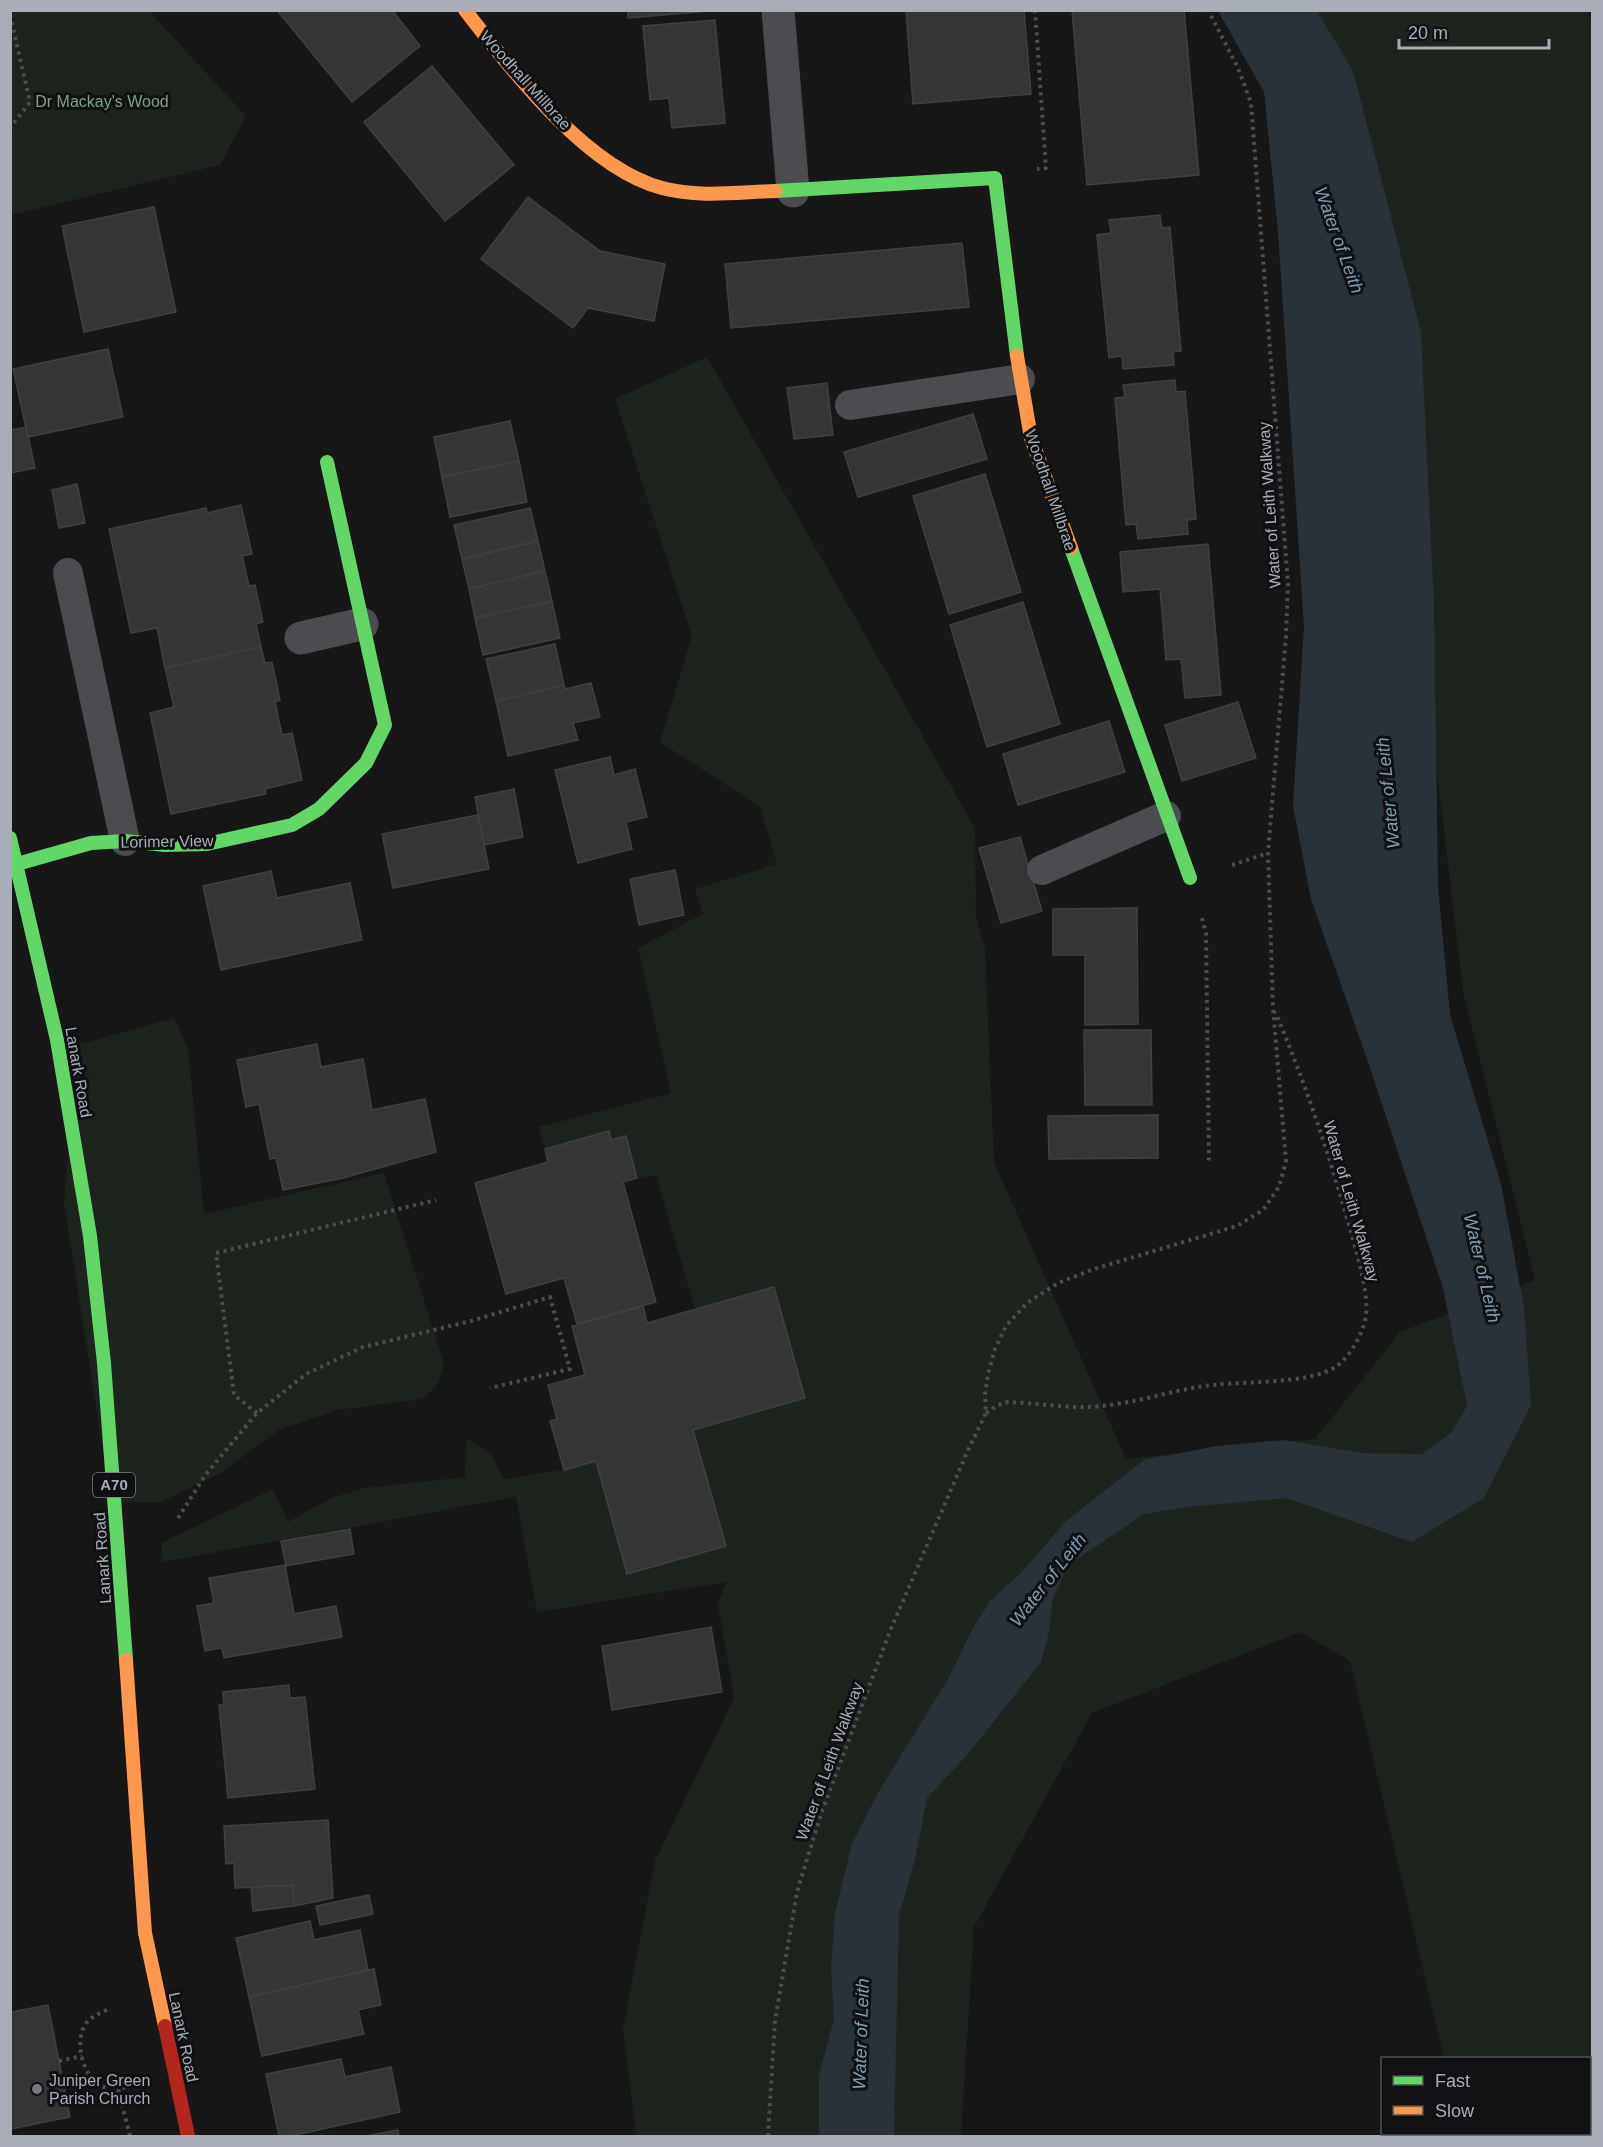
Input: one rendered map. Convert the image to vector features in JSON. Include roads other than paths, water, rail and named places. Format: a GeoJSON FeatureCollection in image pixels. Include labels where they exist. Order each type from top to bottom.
{"type":"FeatureCollection","features":[{"type":"Feature","properties":{"kind":"street","name":"Woodhall Millbrae"},"geometry":{"type":"LineString","coordinates":[[465,10],[520,78],[576,136],[615,164],[651,185],[696,193],[793,191],[995,178],[1020,379],[1031,438],[1190,878]]}},
{"type":"Feature","properties":{"kind":"street"},"geometry":{"type":"LineString","coordinates":[[778,10],[793,191]]}},
{"type":"Feature","properties":{"kind":"street","name":"Lorimer View"},"geometry":{"type":"LineString","coordinates":[[17,864],[92,843],[125,841],[165,845],[207,844],[292,825],[319,809],[366,763],[385,725],[327,462]]}},
{"type":"Feature","properties":{"kind":"street"},"geometry":{"type":"LineString","coordinates":[[301,638],[362,624]]}},
{"type":"Feature","properties":{"kind":"street","name":"Lanark Road"},"geometry":{"type":"LineString","coordinates":[[10,838],[57,1040],[90,1236],[104,1363],[116,1512],[145,1933],[188,2136]]}},
{"type":"Feature","properties":{"kind":"lane"},"geometry":{"type":"LineString","coordinates":[[850,405],[1020,379]]}},
{"type":"Feature","properties":{"kind":"lane"},"geometry":{"type":"LineString","coordinates":[[68,573],[125,841]]}},
{"type":"Feature","properties":{"kind":"lane"},"geometry":{"type":"LineString","coordinates":[[1042,870],[1166,816]]}},
{"type":"Feature","properties":{"kind":"water","name":"Water of Leith"},"geometry":{"type":"Polygon","coordinates":[[[1218,11],[1317,11],[1353,71],[1421,332],[1434,607],[1438,886],[1450,1015],[1501,1184],[1524,1308],[1531,1405],[1484,1498],[1412,1542],[1286,1498],[1187,1507],[1144,1514],[1067,1566],[1053,1599],[1048,1636],[1041,1662],[968,1754],[927,1798],[915,1859],[899,1915],[894,2136],[819,2136],[819,2075],[834,2019],[831,1968],[835,1914],[852,1844],[879,1791],[947,1681],[973,1628],[991,1600],[1020,1574],[1066,1521],[1144,1460],[1217,1446],[1283,1440],[1362,1453],[1422,1454],[1451,1433],[1467,1406],[1443,1288],[1311,899],[1293,806],[1304,626],[1278,232],[1264,92],[1218,11]]]}},
{"type":"Feature","properties":{"kind":"place","name":"Juniper Green Parish Church"},"geometry":{"type":"Point","coordinates":[37,2089]}},
{"type":"Feature","properties":{"kind":"park label","name":"Dr Mackay's Wood"},"geometry":{"type":"Point","coordinates":[102,101]}}]}
